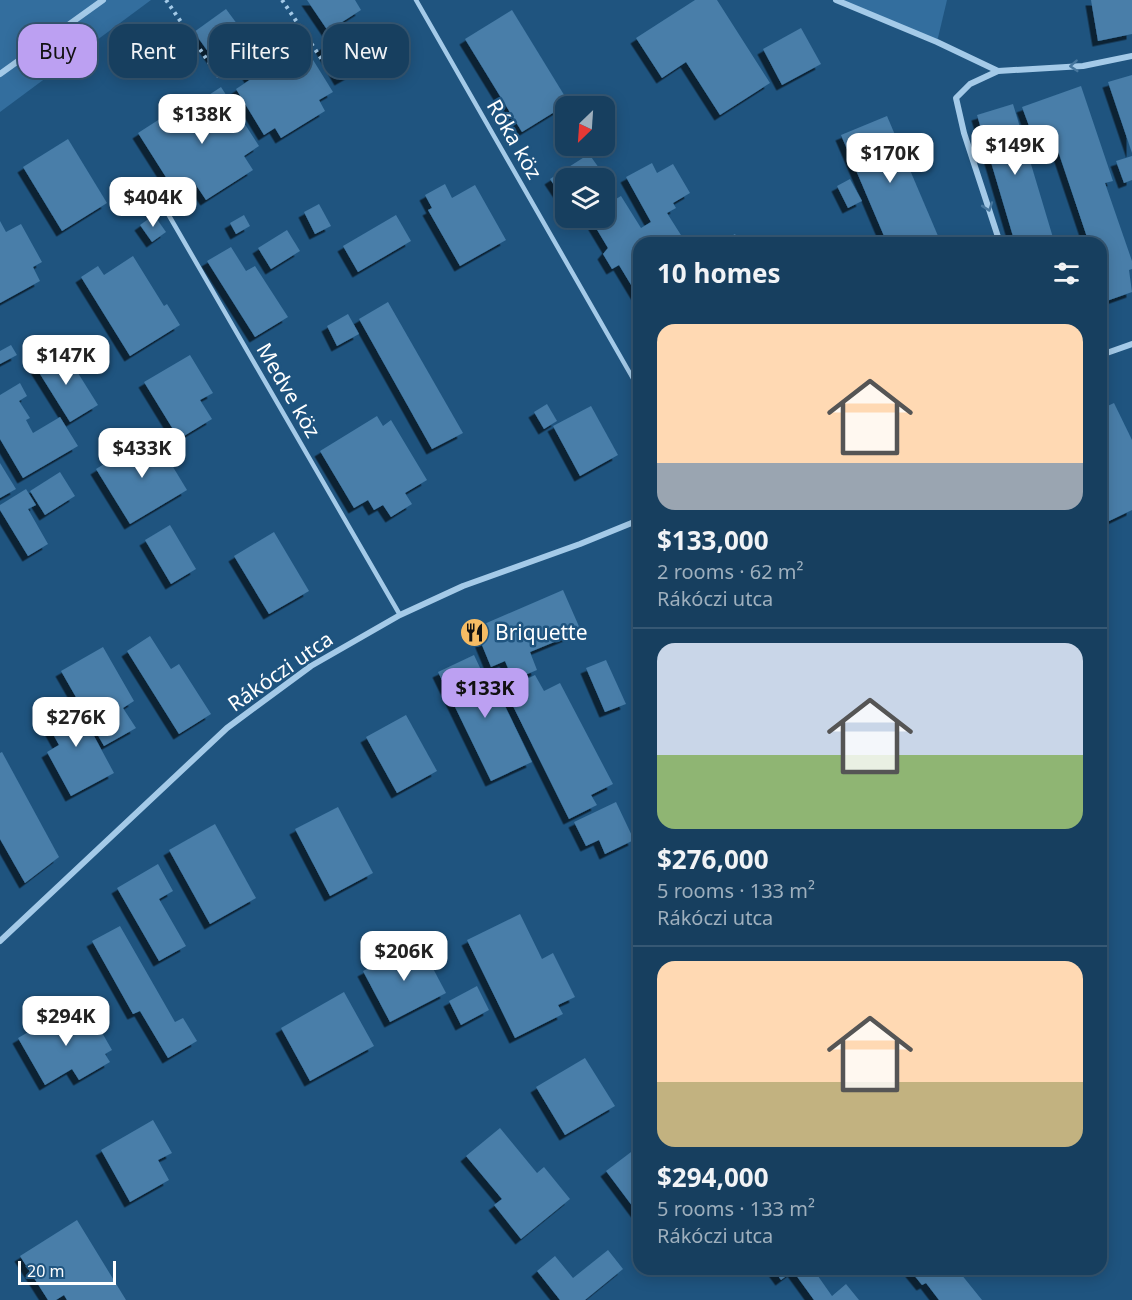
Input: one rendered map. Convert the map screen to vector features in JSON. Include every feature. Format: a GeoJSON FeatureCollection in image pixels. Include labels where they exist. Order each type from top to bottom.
{"type":"FeatureCollection","features":[{"type":"Feature","properties":{"kind":"street"},"geometry":{"type":"LineString","coordinates":[[0,74],[103,0]]}},
{"type":"Feature","properties":{"kind":"street"},"geometry":{"type":"LineString","coordinates":[[836,0],[937,42],[998,71]]}},
{"type":"Feature","properties":{"kind":"street"},"geometry":{"type":"LineString","coordinates":[[998,237],[964,133],[956,98],[970,84],[998,71],[1083,66],[1132,56]]}},
{"type":"Feature","properties":{"kind":"street"},"geometry":{"type":"LineString","coordinates":[[1107,353],[1132,344]]}},
{"type":"Feature","properties":{"kind":"street","name":"Rákóczi utca"},"geometry":{"type":"LineString","coordinates":[[0,941],[227,728],[311,666],[400,615],[463,586],[633,522]]}},
{"type":"Feature","properties":{"kind":"lane","name":"Róka köz"},"geometry":{"type":"LineString","coordinates":[[416,0],[633,379]]}},
{"type":"Feature","properties":{"kind":"lane","name":"Medve köz"},"geometry":{"type":"LineString","coordinates":[[149,182],[400,615]]}},
{"type":"Feature","properties":{"kind":"path"},"geometry":{"type":"LineString","coordinates":[[166,0],[221,80]]}},
{"type":"Feature","properties":{"kind":"path"},"geometry":{"type":"LineString","coordinates":[[282,0],[323,61]]}},
{"type":"Feature","properties":{"kind":"shaded area"},"geometry":{"type":"Polygon","coordinates":[[[0,0],[151,0],[119,24],[109,24],[109,31],[97,40],[97,24],[18,24],[18,78],[46,78],[0,112],[0,0]]]}},
{"type":"Feature","properties":{"kind":"shaded area"},"geometry":{"type":"Polygon","coordinates":[[[836,0],[947,0],[937,42],[836,0]]]}},
{"type":"Feature","properties":{"kind":"building"},"geometry":{"type":"Polygon","coordinates":[[[307,0],[355,0],[361,10],[339,24],[323,24],[307,0]]]}},
{"type":"Feature","properties":{"kind":"building"},"geometry":{"type":"Polygon","coordinates":[[[695,0],[717,0],[770,83],[720,115],[686,62],[662,78],[636,38],[695,0]]]}},
{"type":"Feature","properties":{"kind":"building"},"geometry":{"type":"Polygon","coordinates":[[[1091,0],[1132,0],[1132,34],[1098,41],[1091,0]]]}},
{"type":"Feature","properties":{"kind":"building"},"geometry":{"type":"Polygon","coordinates":[[[226,9],[237,24],[209,24],[209,53],[197,36],[197,30],[226,9]]]}},
{"type":"Feature","properties":{"kind":"building"},"geometry":{"type":"Polygon","coordinates":[[[512,10],[565,96],[555,96],[555,112],[522,132],[465,39],[512,10]]]}},
{"type":"Feature","properties":{"kind":"building"},"geometry":{"type":"Polygon","coordinates":[[[801,28],[821,64],[782,85],[763,49],[801,28]]]}},
{"type":"Feature","properties":{"kind":"building"},"geometry":{"type":"Polygon","coordinates":[[[311,57],[333,92],[319,100],[325,111],[281,138],[275,128],[264,135],[236,89],[251,79],[311,78],[311,57]]]}},
{"type":"Feature","properties":{"kind":"building"},"geometry":{"type":"Polygon","coordinates":[[[1132,75],[1132,153],[1108,82],[1132,75]]]}},
{"type":"Feature","properties":{"kind":"building"},"geometry":{"type":"Polygon","coordinates":[[[1081,86],[1113,181],[1105,183],[1132,261],[1132,269],[1129,270],[1132,292],[1107,301],[1107,237],[1087,237],[1053,136],[1035,142],[1022,107],[1081,86]]]}},
{"type":"Feature","properties":{"kind":"building"},"geometry":{"type":"Polygon","coordinates":[[[221,87],[259,146],[244,156],[253,170],[206,200],[194,182],[176,193],[138,133],[180,106],[183,112],[221,87]]]}},
{"type":"Feature","properties":{"kind":"building"},"geometry":{"type":"Polygon","coordinates":[[[1013,104],[1053,237],[1013,237],[977,115],[1013,104]]]}},
{"type":"Feature","properties":{"kind":"building"},"geometry":{"type":"Polygon","coordinates":[[[887,116],[938,237],[884,237],[841,135],[887,116]]]}},
{"type":"Feature","properties":{"kind":"building"},"geometry":{"type":"Polygon","coordinates":[[[68,139],[107,203],[62,231],[23,167],[68,139]]]}},
{"type":"Feature","properties":{"kind":"building"},"geometry":{"type":"Polygon","coordinates":[[[586,156],[590,156],[599,168],[567,168],[586,156]]]}},
{"type":"Feature","properties":{"kind":"building"},"geometry":{"type":"Polygon","coordinates":[[[1132,156],[1132,180],[1124,183],[1116,161],[1132,156]]]}},
{"type":"Feature","properties":{"kind":"building"},"geometry":{"type":"Polygon","coordinates":[[[652,163],[657,173],[673,164],[690,193],[673,203],[676,208],[667,213],[682,237],[633,237],[633,288],[619,265],[612,269],[603,254],[608,248],[596,228],[615,228],[615,200],[621,196],[641,228],[651,222],[626,177],[652,163]]]}},
{"type":"Feature","properties":{"kind":"building"},"geometry":{"type":"Polygon","coordinates":[[[555,176],[555,186],[550,179],[555,176]]]}},
{"type":"Feature","properties":{"kind":"building"},"geometry":{"type":"Polygon","coordinates":[[[850,179],[862,201],[848,208],[837,186],[850,179]]]}},
{"type":"Feature","properties":{"kind":"building"},"geometry":{"type":"Polygon","coordinates":[[[445,184],[452,198],[475,185],[506,240],[460,266],[428,210],[432,208],[425,195],[445,184]]]}},
{"type":"Feature","properties":{"kind":"building"},"geometry":{"type":"Polygon","coordinates":[[[319,204],[331,226],[315,234],[304,212],[319,204]]]}},
{"type":"Feature","properties":{"kind":"building"},"geometry":{"type":"Polygon","coordinates":[[[154,215],[166,232],[152,242],[140,225],[154,215]]]}},
{"type":"Feature","properties":{"kind":"building"},"geometry":{"type":"Polygon","coordinates":[[[244,215],[250,226],[236,234],[230,223],[244,215]]]}},
{"type":"Feature","properties":{"kind":"building"},"geometry":{"type":"Polygon","coordinates":[[[396,215],[411,241],[358,272],[343,246],[396,215]]]}},
{"type":"Feature","properties":{"kind":"building"},"geometry":{"type":"Polygon","coordinates":[[[0,221],[6,232],[21,224],[42,262],[33,267],[40,281],[0,303],[0,221]]]}},
{"type":"Feature","properties":{"kind":"building"},"geometry":{"type":"Polygon","coordinates":[[[287,230],[300,251],[271,269],[258,248],[287,230]]]}},
{"type":"Feature","properties":{"kind":"building"},"geometry":{"type":"Polygon","coordinates":[[[231,247],[246,271],[255,266],[288,317],[255,337],[207,261],[231,247]]]}},
{"type":"Feature","properties":{"kind":"building"},"geometry":{"type":"Polygon","coordinates":[[[133,256],[164,306],[167,304],[180,325],[130,356],[81,277],[98,266],[104,275],[133,256]]]}},
{"type":"Feature","properties":{"kind":"building"},"geometry":{"type":"Polygon","coordinates":[[[388,302],[463,433],[432,449],[359,319],[388,302]]]}},
{"type":"Feature","properties":{"kind":"building"},"geometry":{"type":"Polygon","coordinates":[[[348,314],[359,334],[337,346],[327,326],[348,314]]]}},
{"type":"Feature","properties":{"kind":"building"},"geometry":{"type":"Polygon","coordinates":[[[11,345],[17,355],[0,364],[0,351],[11,345]]]}},
{"type":"Feature","properties":{"kind":"building"},"geometry":{"type":"Polygon","coordinates":[[[63,349],[98,405],[70,422],[35,366],[63,349]]]}},
{"type":"Feature","properties":{"kind":"building"},"geometry":{"type":"Polygon","coordinates":[[[190,355],[213,393],[200,400],[212,419],[179,439],[144,382],[190,355]]]}},
{"type":"Feature","properties":{"kind":"building"},"geometry":{"type":"Polygon","coordinates":[[[20,383],[27,396],[19,401],[30,418],[26,420],[33,433],[60,417],[78,446],[23,478],[0,439],[0,395],[20,383]]]}},
{"type":"Feature","properties":{"kind":"building"},"geometry":{"type":"Polygon","coordinates":[[[1114,403],[1132,440],[1132,510],[1107,522],[1107,406],[1114,403]]]}},
{"type":"Feature","properties":{"kind":"building"},"geometry":{"type":"Polygon","coordinates":[[[547,404],[557,421],[544,429],[534,412],[547,404]]]}},
{"type":"Feature","properties":{"kind":"building"},"geometry":{"type":"Polygon","coordinates":[[[591,406],[618,455],[580,476],[553,426],[591,406]]]}},
{"type":"Feature","properties":{"kind":"building"},"geometry":{"type":"Polygon","coordinates":[[[377,416],[383,426],[391,420],[427,480],[405,493],[412,504],[391,517],[383,505],[374,510],[368,500],[354,508],[320,451],[377,416]]]}},
{"type":"Feature","properties":{"kind":"building"},"geometry":{"type":"Polygon","coordinates":[[[153,434],[187,490],[130,524],[96,469],[153,434]]]}},
{"type":"Feature","properties":{"kind":"building"},"geometry":{"type":"Polygon","coordinates":[[[0,463],[16,489],[0,498],[0,463]]]}},
{"type":"Feature","properties":{"kind":"building"},"geometry":{"type":"Polygon","coordinates":[[[60,472],[75,496],[45,515],[30,491],[60,472]]]}},
{"type":"Feature","properties":{"kind":"building"},"geometry":{"type":"Polygon","coordinates":[[[26,489],[36,505],[28,509],[48,544],[28,556],[0,510],[0,505],[26,489]]]}},
{"type":"Feature","properties":{"kind":"building"},"geometry":{"type":"Polygon","coordinates":[[[170,525],[196,569],[171,584],[145,540],[170,525]]]}},
{"type":"Feature","properties":{"kind":"building"},"geometry":{"type":"Polygon","coordinates":[[[274,532],[309,591],[269,614],[234,556],[274,532]]]}},
{"type":"Feature","properties":{"kind":"building"},"geometry":{"type":"Polygon","coordinates":[[[563,590],[581,631],[530,652],[537,670],[513,680],[505,661],[491,667],[475,628],[563,590]]]}},
{"type":"Feature","properties":{"kind":"building"},"geometry":{"type":"Polygon","coordinates":[[[150,636],[171,669],[179,664],[211,714],[179,734],[127,651],[150,636]]]}},
{"type":"Feature","properties":{"kind":"building"},"geometry":{"type":"Polygon","coordinates":[[[103,647],[134,701],[123,708],[136,728],[104,746],[61,671],[103,647]]]}},
{"type":"Feature","properties":{"kind":"building"},"geometry":{"type":"Polygon","coordinates":[[[474,655],[498,706],[504,704],[532,762],[491,781],[438,672],[474,655]]]}},
{"type":"Feature","properties":{"kind":"building"},"geometry":{"type":"Polygon","coordinates":[[[606,660],[626,704],[605,712],[586,668],[606,660]]]}},
{"type":"Feature","properties":{"kind":"building"},"geometry":{"type":"Polygon","coordinates":[[[535,675],[544,691],[560,683],[613,784],[591,795],[597,805],[569,819],[505,690],[535,675]]]}},
{"type":"Feature","properties":{"kind":"building"},"geometry":{"type":"Polygon","coordinates":[[[73,697],[114,773],[71,796],[47,752],[59,745],[42,714],[73,697]]]}},
{"type":"Feature","properties":{"kind":"building"},"geometry":{"type":"Polygon","coordinates":[[[406,715],[437,771],[397,793],[366,737],[406,715]]]}},
{"type":"Feature","properties":{"kind":"building"},"geometry":{"type":"Polygon","coordinates":[[[2,752],[59,857],[25,883],[0,839],[0,753],[2,752]]]}},
{"type":"Feature","properties":{"kind":"building"},"geometry":{"type":"Polygon","coordinates":[[[616,802],[633,840],[605,854],[599,840],[586,846],[574,822],[616,802]]]}},
{"type":"Feature","properties":{"kind":"building"},"geometry":{"type":"Polygon","coordinates":[[[338,807],[373,873],[330,896],[295,829],[338,807]]]}},
{"type":"Feature","properties":{"kind":"building"},"geometry":{"type":"Polygon","coordinates":[[[215,824],[256,898],[210,924],[169,850],[215,824]]]}},
{"type":"Feature","properties":{"kind":"building"},"geometry":{"type":"Polygon","coordinates":[[[158,864],[173,891],[159,899],[186,946],[159,961],[117,888],[158,864]]]}},
{"type":"Feature","properties":{"kind":"building"},"geometry":{"type":"Polygon","coordinates":[[[520,914],[542,959],[553,953],[575,997],[558,1005],[563,1014],[515,1038],[467,940],[520,914]]]}},
{"type":"Feature","properties":{"kind":"building"},"geometry":{"type":"Polygon","coordinates":[[[120,926],[175,1022],[183,1018],[197,1041],[168,1058],[140,1011],[133,1014],[92,941],[120,926]]]}},
{"type":"Feature","properties":{"kind":"building"},"geometry":{"type":"Polygon","coordinates":[[[419,942],[446,993],[390,1022],[363,971],[419,942]]]}},
{"type":"Feature","properties":{"kind":"building"},"geometry":{"type":"Polygon","coordinates":[[[477,986],[489,1010],[461,1025],[449,1001],[477,986]]]}},
{"type":"Feature","properties":{"kind":"building"},"geometry":{"type":"Polygon","coordinates":[[[344,992],[374,1046],[310,1081],[281,1028],[344,992]]]}},
{"type":"Feature","properties":{"kind":"building"},"geometry":{"type":"Polygon","coordinates":[[[70,1008],[79,1025],[93,1017],[112,1050],[105,1054],[110,1062],[79,1080],[72,1069],[45,1085],[18,1038],[70,1008]]]}},
{"type":"Feature","properties":{"kind":"building"},"geometry":{"type":"Polygon","coordinates":[[[585,1058],[615,1106],[565,1135],[536,1087],[585,1058]]]}},
{"type":"Feature","properties":{"kind":"building"},"geometry":{"type":"Polygon","coordinates":[[[153,1120],[172,1153],[158,1160],[169,1180],[130,1202],[101,1150],[153,1120]]]}},
{"type":"Feature","properties":{"kind":"building"},"geometry":{"type":"Polygon","coordinates":[[[500,1128],[537,1173],[544,1167],[570,1199],[521,1239],[494,1205],[502,1199],[466,1156],[500,1128]]]}},
{"type":"Feature","properties":{"kind":"building"},"geometry":{"type":"Polygon","coordinates":[[[633,1151],[633,1207],[606,1171],[633,1151]]]}},
{"type":"Feature","properties":{"kind":"building"},"geometry":{"type":"Polygon","coordinates":[[[77,1220],[126,1300],[67,1300],[64,1295],[56,1300],[48,1300],[20,1256],[77,1220]]]}},
{"type":"Feature","properties":{"kind":"building"},"geometry":{"type":"Polygon","coordinates":[[[608,1250],[623,1269],[585,1300],[560,1300],[537,1271],[555,1256],[573,1278],[608,1250]]]}},
{"type":"Feature","properties":{"kind":"building"},"geometry":{"type":"Polygon","coordinates":[[[777,1275],[788,1275],[781,1280],[777,1275]]]}},
{"type":"Feature","properties":{"kind":"building"},"geometry":{"type":"Polygon","coordinates":[[[796,1275],[817,1275],[832,1296],[846,1284],[859,1300],[814,1300],[796,1275]]]}},
{"type":"Feature","properties":{"kind":"building"},"geometry":{"type":"Polygon","coordinates":[[[914,1275],[962,1275],[982,1300],[939,1300],[926,1283],[922,1285],[914,1275]]]}},
{"type":"Feature","properties":{"kind":"place","name":"Briquette"},"geometry":{"type":"Point","coordinates":[474,632]}}]}
